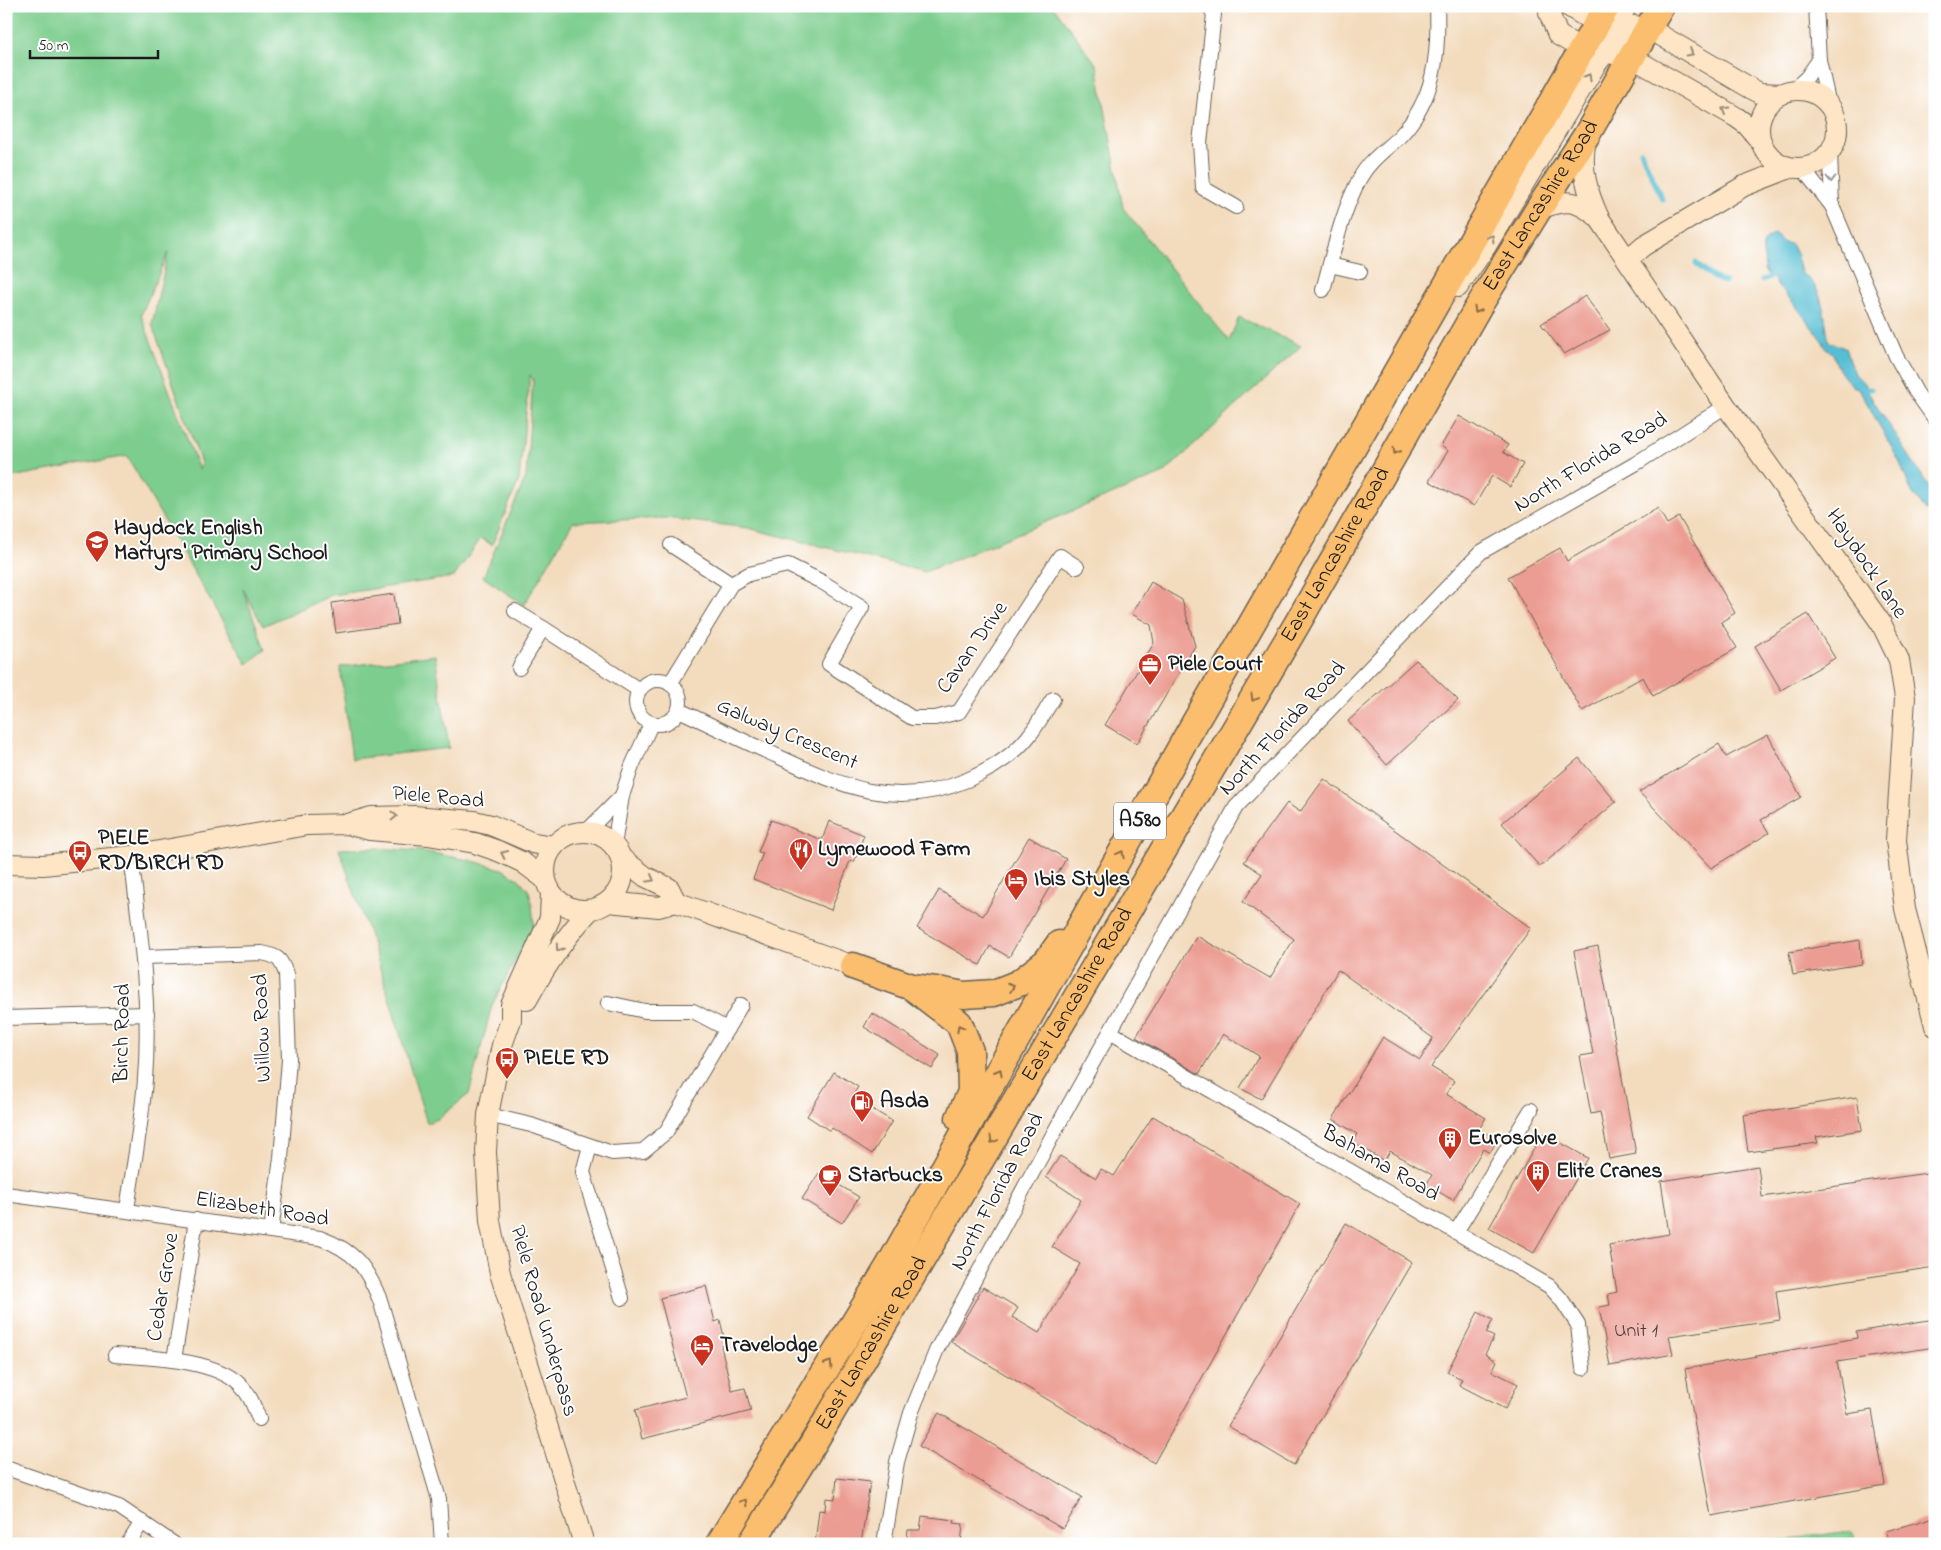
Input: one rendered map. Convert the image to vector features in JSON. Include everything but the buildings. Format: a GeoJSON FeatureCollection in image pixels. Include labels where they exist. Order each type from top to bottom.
{"type":"FeatureCollection","features":[{"type":"Feature","properties":{"kind":"highway","name":"East Lancashire Road"},"geometry":{"type":"LineString","coordinates":[[751,1544],[813,1444],[975,1171],[1297,624],[1473,318],[1538,210],[1586,136],[1661,6]]}},
{"type":"Feature","properties":{"kind":"highway","name":"East Lancashire Road"},"geometry":{"type":"LineString","coordinates":[[719,1544],[890,1266],[1186,738],[1385,394],[1593,51],[1607,17]]}},
{"type":"Feature","properties":{"kind":"highway"},"geometry":{"type":"LineString","coordinates":[[853,966],[912,987],[964,995],[994,994],[1019,984],[1046,962],[1104,884]]}},
{"type":"Feature","properties":{"kind":"highway"},"geometry":{"type":"LineString","coordinates":[[890,1266],[971,1092],[970,1050],[959,1023],[912,987]]}},
{"type":"Feature","properties":{"kind":"street"},"geometry":{"type":"LineString","coordinates":[[1209,6],[1214,14],[1200,143],[1203,188],[1236,207]]}},
{"type":"Feature","properties":{"kind":"street"},"geometry":{"type":"LineString","coordinates":[[1323,290],[1351,196],[1361,176],[1373,160],[1410,124],[1420,109],[1429,88],[1438,42],[1437,6]]}},
{"type":"Feature","properties":{"kind":"street"},"geometry":{"type":"LineString","coordinates":[[1549,6],[1549,13],[1558,35],[1593,51],[1631,57],[1736,117],[1747,125],[1772,159],[1796,168],[1832,206],[1896,356],[1916,392],[1935,419]]}},
{"type":"Feature","properties":{"kind":"street"},"geometry":{"type":"LineString","coordinates":[[1568,6],[1584,16],[1607,17],[1648,28],[1752,89],[1760,92],[1802,90],[1813,93],[1829,105]]}},
{"type":"Feature","properties":{"kind":"street"},"geometry":{"type":"LineString","coordinates":[[1607,17],[1628,6]]}},
{"type":"Feature","properties":{"kind":"street"},"geometry":{"type":"LineString","coordinates":[[1628,259],[1643,246],[1744,186],[1796,168],[1813,166],[1830,152],[1835,143],[1837,124],[1829,105],[1819,60],[1816,6]]}},
{"type":"Feature","properties":{"kind":"street"},"geometry":{"type":"LineString","coordinates":[[1593,51],[1626,34],[1648,28]]}},
{"type":"Feature","properties":{"kind":"street"},"geometry":{"type":"LineString","coordinates":[[1744,186],[1763,147],[1759,132],[1760,120],[1765,108],[1807,77],[1819,60]]}},
{"type":"Feature","properties":{"kind":"street","name":"Haydock Lane"},"geometry":{"type":"LineString","coordinates":[[1586,136],[1583,153],[1585,179],[1599,218],[1726,406],[1881,622],[1899,660],[1905,698],[1896,840],[1905,909],[1932,1004],[1935,1026]]}},
{"type":"Feature","properties":{"kind":"street"},"geometry":{"type":"LineString","coordinates":[[1830,152],[1832,206]]}},
{"type":"Feature","properties":{"kind":"street","name":"Haydock Lane"},"geometry":{"type":"LineString","coordinates":[[1538,210],[1552,203],[1569,202],[1588,208],[1599,218]]}},
{"type":"Feature","properties":{"kind":"street"},"geometry":{"type":"LineString","coordinates":[[1330,265],[1360,272]]}},
{"type":"Feature","properties":{"kind":"street","name":"North Florida Road"},"geometry":{"type":"LineString","coordinates":[[884,1544],[897,1462],[911,1414],[937,1349],[1110,1032],[1236,807],[1481,552],[1635,464],[1726,406]]}},
{"type":"Feature","properties":{"kind":"street"},"geometry":{"type":"LineString","coordinates":[[670,684],[731,584],[671,546]]}},
{"type":"Feature","properties":{"kind":"street","name":"Cavan Drive"},"geometry":{"type":"LineString","coordinates":[[731,584],[749,574],[788,565],[822,582],[862,606],[829,664],[912,718],[935,718],[959,712],[1060,556],[1078,567]]}},
{"type":"Feature","properties":{"kind":"street"},"geometry":{"type":"LineString","coordinates":[[515,611],[639,690]]}},
{"type":"Feature","properties":{"kind":"street"},"geometry":{"type":"LineString","coordinates":[[519,668],[543,628]]}},
{"type":"Feature","properties":{"kind":"street"},"geometry":{"type":"LineString","coordinates":[[654,680],[670,684],[678,693],[680,704],[676,716],[665,724],[651,724],[640,716],[637,710],[636,696],[639,690],[654,680]]}},
{"type":"Feature","properties":{"kind":"street","name":"Galway Crescent"},"geometry":{"type":"LineString","coordinates":[[679,710],[819,776],[849,787],[906,795],[935,791],[985,772],[1009,756],[1028,736],[1053,698]]}},
{"type":"Feature","properties":{"kind":"street"},"geometry":{"type":"LineString","coordinates":[[651,724],[632,766],[622,796],[618,851],[624,870],[622,884],[608,902],[590,910],[579,910],[568,907],[559,901],[548,886],[545,866],[553,846],[569,834],[587,831],[604,836],[618,851],[646,877],[669,888],[676,902]]}},
{"type":"Feature","properties":{"kind":"street"},"geometry":{"type":"LineString","coordinates":[[587,831],[622,796]]}},
{"type":"Feature","properties":{"kind":"street","name":"Piele Road"},"geometry":{"type":"LineString","coordinates":[[347,824],[371,816],[414,816],[474,821],[491,825],[533,844],[553,846]]}},
{"type":"Feature","properties":{"kind":"street","name":"Piele Road"},"geometry":{"type":"LineString","coordinates":[[6,864],[43,865],[131,856],[307,825],[347,824],[370,830],[428,834],[474,843],[522,862],[548,886]]}},
{"type":"Feature","properties":{"kind":"street","name":"Birch Road"},"geometry":{"type":"LineString","coordinates":[[127,1210],[145,1080],[146,1014],[144,957],[131,856]]}},
{"type":"Feature","properties":{"kind":"street","name":"Piele Road Underpass"},"geometry":{"type":"LineString","coordinates":[[548,886],[550,918],[511,1005],[511,1020],[502,1045],[488,1116],[487,1191],[490,1221],[500,1273],[584,1544]]}},
{"type":"Feature","properties":{"kind":"street"},"geometry":{"type":"LineString","coordinates":[[608,902],[659,907],[676,902],[853,966]]}},
{"type":"Feature","properties":{"kind":"street","name":"Piele Road Underpass"},"geometry":{"type":"LineString","coordinates":[[511,1020],[522,1011],[544,969],[570,932],[590,910]]}},
{"type":"Feature","properties":{"kind":"street","name":"Willow Road"},"geometry":{"type":"LineString","coordinates":[[144,957],[262,953],[274,955],[283,964],[286,974],[289,1060],[282,1158],[271,1231]]}},
{"type":"Feature","properties":{"kind":"street"},"geometry":{"type":"LineString","coordinates":[[608,1003],[645,1012],[693,1011],[727,1030]]}},
{"type":"Feature","properties":{"kind":"street"},"geometry":{"type":"LineString","coordinates":[[488,1116],[531,1125],[612,1153],[643,1150],[666,1132],[741,1005]]}},
{"type":"Feature","properties":{"kind":"street"},"geometry":{"type":"LineString","coordinates":[[6,1018],[146,1014]]}},
{"type":"Feature","properties":{"kind":"street","name":"Bahama Road"},"geometry":{"type":"LineString","coordinates":[[1110,1032],[1549,1286],[1562,1299],[1578,1325],[1583,1368]]}},
{"type":"Feature","properties":{"kind":"street"},"geometry":{"type":"LineString","coordinates":[[1456,1232],[1531,1110]]}},
{"type":"Feature","properties":{"kind":"street"},"geometry":{"type":"LineString","coordinates":[[590,1146],[584,1172],[622,1298]]}},
{"type":"Feature","properties":{"kind":"street","name":"Elizabeth Road"},"geometry":{"type":"LineString","coordinates":[[6,1194],[320,1238],[337,1244],[353,1254],[363,1266],[380,1300],[439,1499],[442,1544]]}},
{"type":"Feature","properties":{"kind":"street","name":"Cedar Grove"},"geometry":{"type":"LineString","coordinates":[[174,1360],[196,1220]]}},
{"type":"Feature","properties":{"kind":"street","name":"Cedar Grove"},"geometry":{"type":"LineString","coordinates":[[115,1355],[174,1360],[214,1369],[228,1375],[241,1386],[251,1399],[259,1419]]}},
{"type":"Feature","properties":{"kind":"street"},"geometry":{"type":"LineString","coordinates":[[6,1468],[118,1507],[174,1544]]}},
{"type":"Feature","properties":{"kind":"street"},"geometry":{"type":"LineString","coordinates":[[128,1544],[142,1522]]}},
{"type":"Feature","properties":{"kind":"green space"},"geometry":{"type":"Polygon","coordinates":[[[6,6],[1053,6],[1097,65],[1123,208],[1229,341],[1239,317],[1301,346],[1164,473],[925,572],[748,528],[665,518],[573,522],[524,605],[483,577],[526,477],[533,380],[530,375],[519,480],[492,545],[481,538],[454,577],[332,595],[263,626],[243,589],[265,650],[247,664],[127,456],[6,478],[6,6]],[[168,253],[141,315],[199,470],[201,463],[152,324],[168,253]]]}},
{"type":"Feature","properties":{"kind":"green space"},"geometry":{"type":"Polygon","coordinates":[[[435,655],[449,748],[352,759],[340,667],[435,655]]]}},
{"type":"Feature","properties":{"kind":"green space"},"geometry":{"type":"Polygon","coordinates":[[[375,848],[421,851],[469,860],[502,869],[519,879],[529,891],[532,905],[534,925],[492,1005],[469,1094],[438,1119],[427,1123],[372,942],[339,849],[375,848]]]}},
{"type":"Feature","properties":{"kind":"green space"},"geometry":{"type":"Polygon","coordinates":[[[1852,1531],[1859,1544],[1750,1544],[1852,1531]]]}},
{"type":"Feature","properties":{"kind":"water"},"geometry":{"type":"Polygon","coordinates":[[[1774,234],[1784,243],[1791,244],[1797,256],[1801,273],[1815,286],[1822,304],[1829,342],[1845,348],[1855,374],[1866,385],[1866,389],[1935,496],[1935,505],[1926,511],[1911,491],[1900,463],[1861,392],[1844,377],[1836,364],[1833,354],[1825,347],[1792,301],[1778,287],[1774,279],[1764,270],[1764,242],[1774,234]]]}},
{"type":"Feature","properties":{"kind":"waterway"},"geometry":{"type":"LineString","coordinates":[[1641,151],[1662,199]]}},
{"type":"Feature","properties":{"kind":"waterway"},"geometry":{"type":"LineString","coordinates":[[1696,263],[1710,275],[1725,282]]}},
{"type":"Feature","properties":{"kind":"waterway"},"geometry":{"type":"LineString","coordinates":[[1762,280],[1770,277]]}},
{"type":"Feature","properties":{"kind":"waterway"},"geometry":{"type":"LineString","coordinates":[[1866,389],[1871,389]]}},
{"type":"Feature","properties":{"kind":"place","name":"Haydock English Martyrs' Primary School"},"geometry":{"type":"Point","coordinates":[97,563]}},
{"type":"Feature","properties":{"kind":"place","name":"Piele Court"},"geometry":{"type":"Point","coordinates":[1150,686]}},
{"type":"Feature","properties":{"kind":"place","name":"Lymewood Farm"},"geometry":{"type":"Point","coordinates":[801,871]}},
{"type":"Feature","properties":{"kind":"place","name":"PIELE RD/BIRCH RD"},"geometry":{"type":"Point","coordinates":[80,873]}},
{"type":"Feature","properties":{"kind":"place","name":"Ibis Styles"},"geometry":{"type":"Point","coordinates":[1016,901]}},
{"type":"Feature","properties":{"kind":"place","name":"PIELE RD"},"geometry":{"type":"Point","coordinates":[507,1080]}},
{"type":"Feature","properties":{"kind":"place","name":"Asda"},"geometry":{"type":"Point","coordinates":[862,1123]}},
{"type":"Feature","properties":{"kind":"place","name":"Eurosolve"},"geometry":{"type":"Point","coordinates":[1450,1160]}},
{"type":"Feature","properties":{"kind":"place","name":"Elite Cranes"},"geometry":{"type":"Point","coordinates":[1538,1193]}},
{"type":"Feature","properties":{"kind":"place","name":"Starbucks"},"geometry":{"type":"Point","coordinates":[830,1197]}},
{"type":"Feature","properties":{"kind":"place","name":"Travelodge"},"geometry":{"type":"Point","coordinates":[702,1367]}}]}
